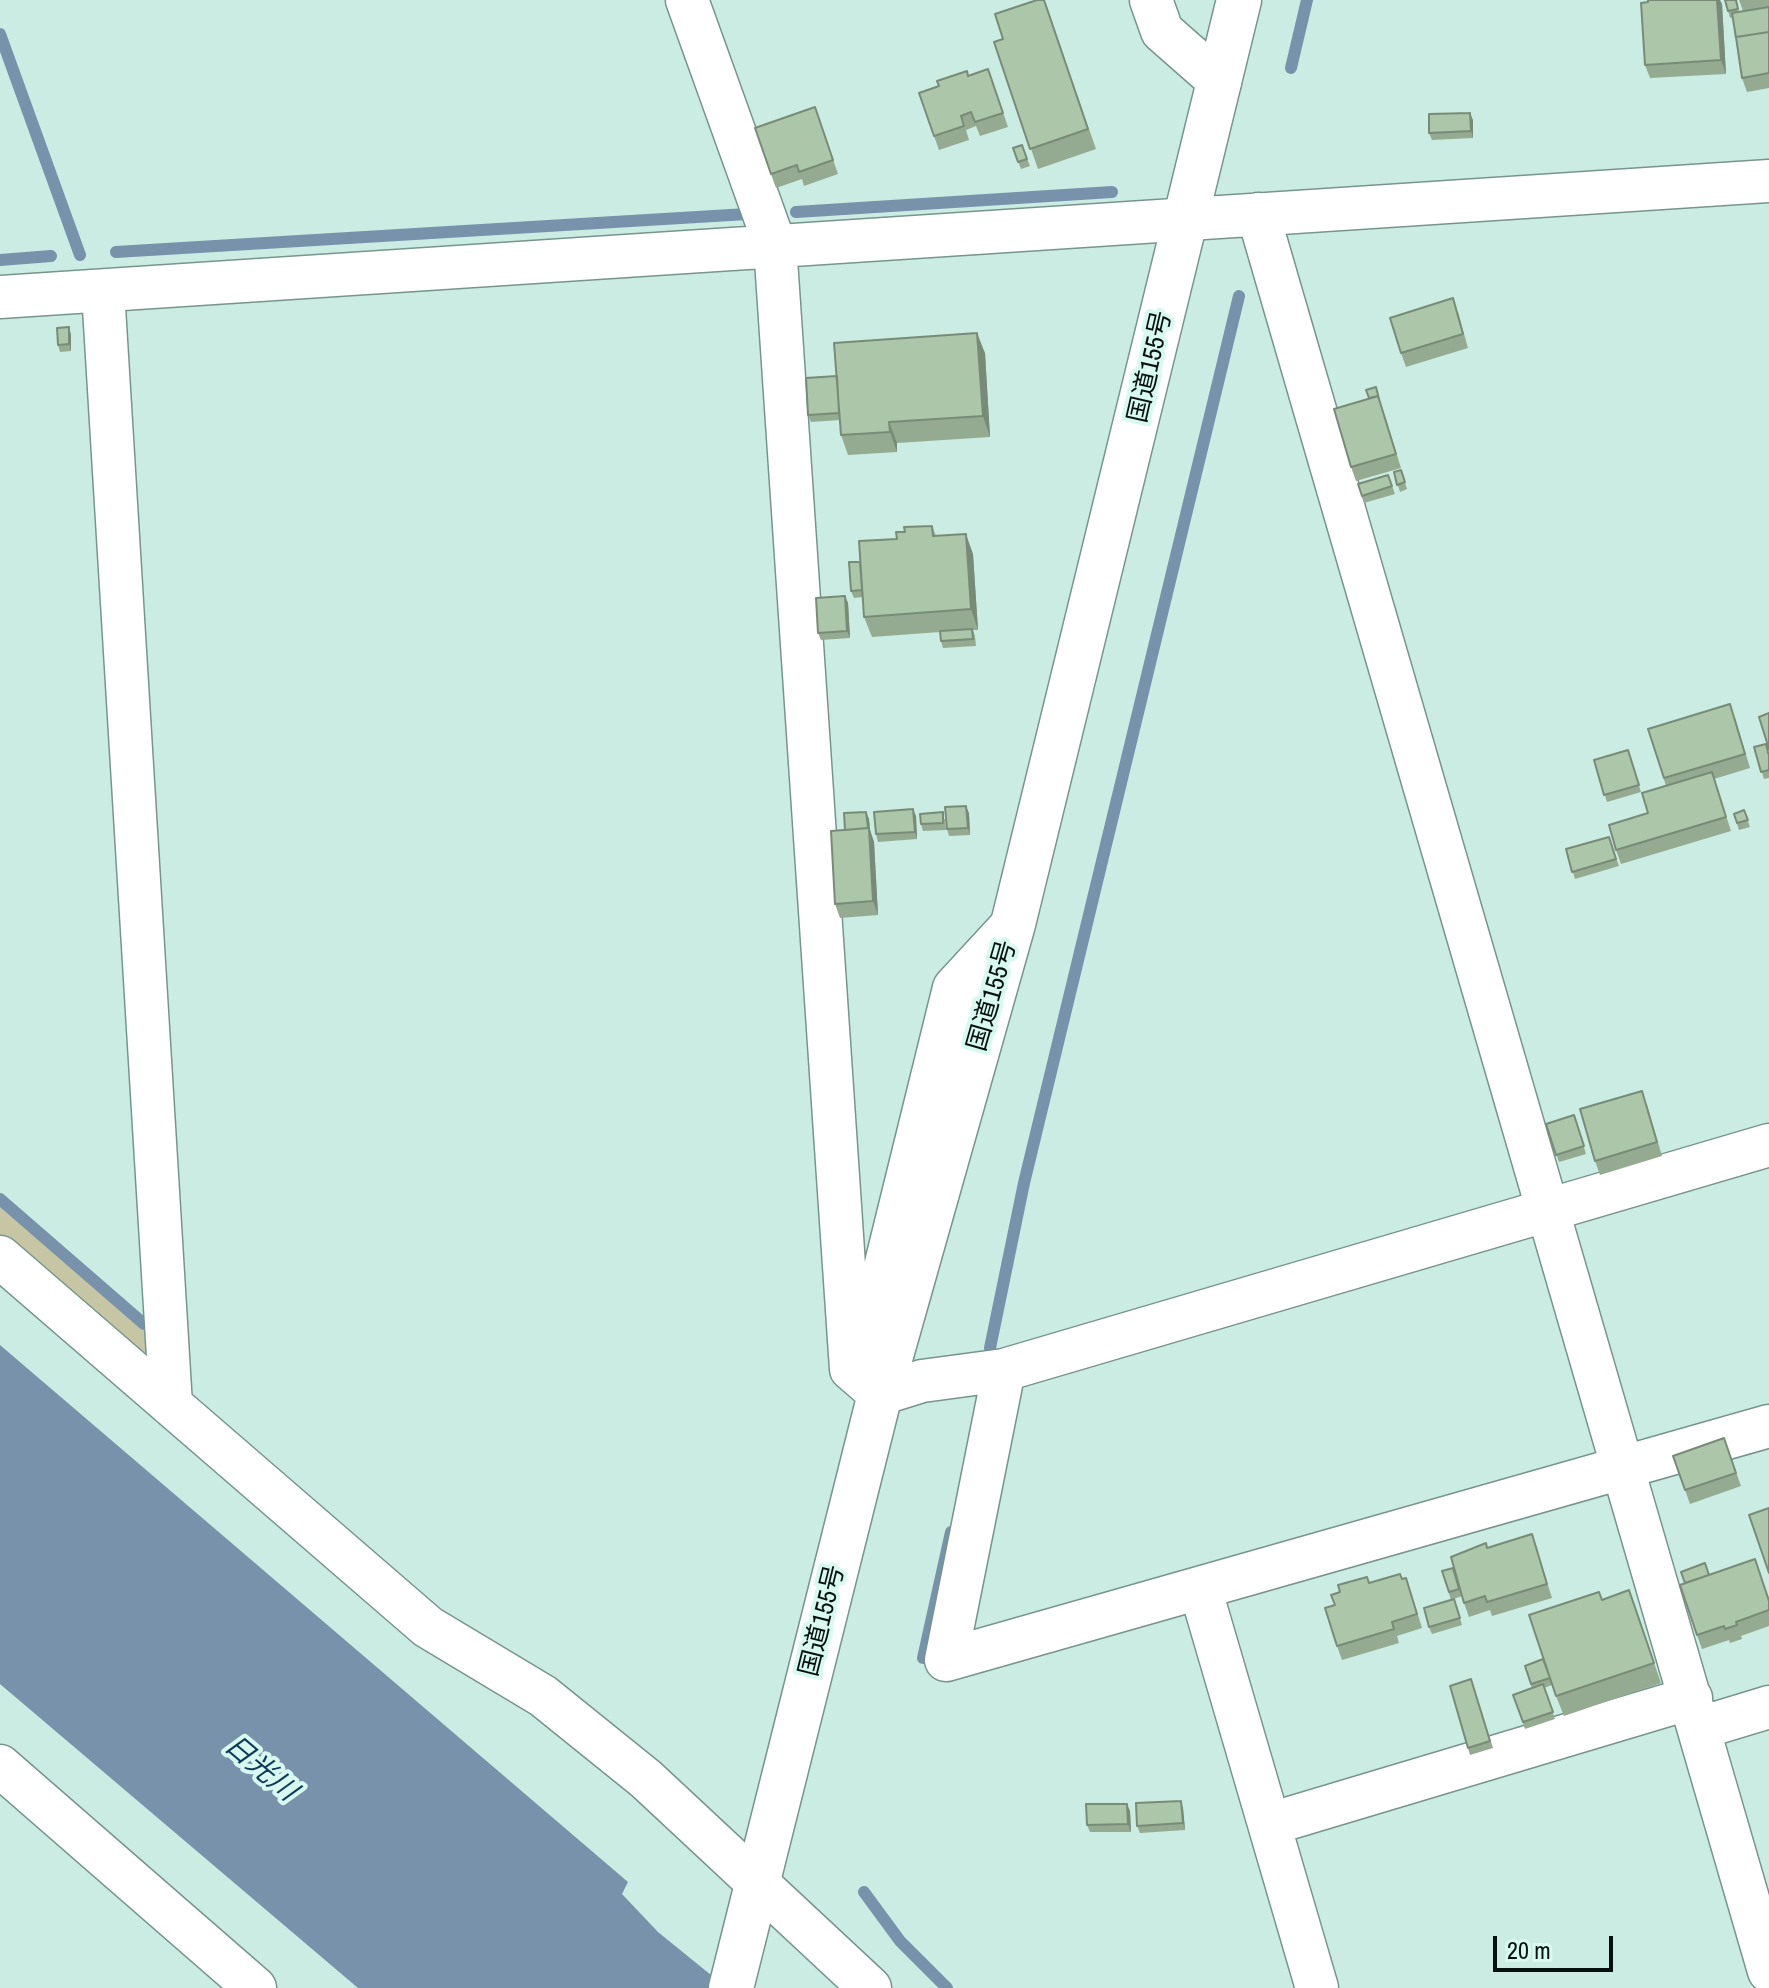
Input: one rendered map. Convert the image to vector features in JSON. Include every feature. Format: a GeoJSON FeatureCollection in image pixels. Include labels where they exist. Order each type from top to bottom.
{"type":"FeatureCollection","features":[{"type":"Feature","properties":{"kind":"highway","name":"国道155号"},"geometry":{"type":"LineString","coordinates":[[731,1988],[870,1384],[1013,924],[1239,0]]}},
{"type":"Feature","properties":{"kind":"street"},"geometry":{"type":"LineString","coordinates":[[687,0],[775,245],[851,1369],[870,1384],[922,1381],[1004,1370],[1769,1145]]}},
{"type":"Feature","properties":{"kind":"street"},"geometry":{"type":"LineString","coordinates":[[1151,0],[1162,31],[1220,82]]}},
{"type":"Feature","properties":{"kind":"street"},"geometry":{"type":"LineString","coordinates":[[0,297],[1768,183]]}},
{"type":"Feature","properties":{"kind":"street"},"geometry":{"type":"LineString","coordinates":[[1258,214],[1625,1467],[1769,1971]]}},
{"type":"Feature","properties":{"kind":"street"},"geometry":{"type":"LineString","coordinates":[[103,291],[171,1405]]}},
{"type":"Feature","properties":{"kind":"street"},"geometry":{"type":"LineString","coordinates":[[0,1257],[428,1627],[543,1696],[646,1779],[754,1897],[870,1988]]}},
{"type":"Feature","properties":{"kind":"street"},"geometry":{"type":"LineString","coordinates":[[1004,1370],[946,1660],[1769,1426]]}},
{"type":"Feature","properties":{"kind":"street"},"geometry":{"type":"LineString","coordinates":[[1200,1588],[1317,1988]]}},
{"type":"Feature","properties":{"kind":"street"},"geometry":{"type":"LineString","coordinates":[[1270,1824],[1695,1713],[1769,1707]]}},
{"type":"Feature","properties":{"kind":"street"},"geometry":{"type":"LineString","coordinates":[[0,1766],[255,1988]]}},
{"type":"Feature","properties":{"kind":"green space"},"geometry":{"type":"Polygon","coordinates":[[[0,1204],[146,1329],[158,1366],[0,1241],[0,1204]]]}},
{"type":"Feature","properties":{"kind":"water","name":"日光川"},"geometry":{"type":"Polygon","coordinates":[[[0,1345],[628,1882],[622,1894],[658,1932],[727,1988],[358,1988],[0,1684],[0,1345]]]}},
{"type":"Feature","properties":{"kind":"building"},"geometry":{"type":"Polygon","coordinates":[[[1044,0],[1088,129],[1030,149],[994,42],[1003,39],[995,14],[1044,0]]]}},
{"type":"Feature","properties":{"kind":"building"},"geometry":{"type":"Polygon","coordinates":[[[1648,0],[1717,0],[1721,60],[1645,65],[1641,3],[1648,0]]]}},
{"type":"Feature","properties":{"kind":"building"},"geometry":{"type":"Polygon","coordinates":[[[1725,0],[1736,0],[1738,9],[1728,11],[1725,0]]]}},
{"type":"Feature","properties":{"kind":"building"},"geometry":{"type":"Polygon","coordinates":[[[1769,7],[1769,32],[1736,38],[1732,13],[1769,7]]]}},
{"type":"Feature","properties":{"kind":"building"},"geometry":{"type":"Polygon","coordinates":[[[1769,32],[1769,73],[1742,78],[1736,37],[1769,32]]]}},
{"type":"Feature","properties":{"kind":"building"},"geometry":{"type":"Polygon","coordinates":[[[988,69],[1003,113],[975,122],[971,112],[961,116],[964,126],[934,136],[919,93],[939,86],[937,81],[967,71],[968,76],[988,69]]]}},
{"type":"Feature","properties":{"kind":"building"},"geometry":{"type":"Polygon","coordinates":[[[815,107],[833,160],[799,172],[797,165],[771,174],[755,128],[815,107]]]}},
{"type":"Feature","properties":{"kind":"building"},"geometry":{"type":"Polygon","coordinates":[[[1470,113],[1471,131],[1429,133],[1429,114],[1470,113]]]}},
{"type":"Feature","properties":{"kind":"building"},"geometry":{"type":"Polygon","coordinates":[[[1022,145],[1027,159],[1018,162],[1013,148],[1022,145]]]}},
{"type":"Feature","properties":{"kind":"building"},"geometry":{"type":"Polygon","coordinates":[[[1453,298],[1463,334],[1401,353],[1390,318],[1453,298]]]}},
{"type":"Feature","properties":{"kind":"building"},"geometry":{"type":"Polygon","coordinates":[[[69,327],[69,344],[58,345],[57,328],[69,327]]]}},
{"type":"Feature","properties":{"kind":"building"},"geometry":{"type":"Polygon","coordinates":[[[977,333],[983,416],[889,422],[890,432],[841,435],[834,343],[977,333]]]}},
{"type":"Feature","properties":{"kind":"building"},"geometry":{"type":"Polygon","coordinates":[[[837,376],[839,413],[808,415],[806,378],[837,376]]]}},
{"type":"Feature","properties":{"kind":"building"},"geometry":{"type":"Polygon","coordinates":[[[1376,387],[1379,399],[1378,396],[1369,398],[1366,390],[1376,387]]]}},
{"type":"Feature","properties":{"kind":"building"},"geometry":{"type":"Polygon","coordinates":[[[1378,396],[1396,454],[1351,467],[1334,409],[1378,396]]]}},
{"type":"Feature","properties":{"kind":"building"},"geometry":{"type":"Polygon","coordinates":[[[1401,470],[1405,482],[1397,485],[1394,472],[1401,470]]]}},
{"type":"Feature","properties":{"kind":"building"},"geometry":{"type":"Polygon","coordinates":[[[1388,475],[1392,486],[1362,496],[1358,484],[1388,475]]]}},
{"type":"Feature","properties":{"kind":"building"},"geometry":{"type":"Polygon","coordinates":[[[932,526],[933,536],[966,534],[971,609],[864,617],[859,541],[897,539],[896,532],[905,532],[904,527],[932,526]]]}},
{"type":"Feature","properties":{"kind":"building"},"geometry":{"type":"Polygon","coordinates":[[[849,562],[860,562],[862,590],[851,591],[849,562]]]}},
{"type":"Feature","properties":{"kind":"building"},"geometry":{"type":"Polygon","coordinates":[[[845,596],[847,631],[818,633],[816,598],[845,596]]]}},
{"type":"Feature","properties":{"kind":"building"},"geometry":{"type":"Polygon","coordinates":[[[972,629],[973,639],[941,641],[940,631],[972,629]]]}},
{"type":"Feature","properties":{"kind":"building"},"geometry":{"type":"Polygon","coordinates":[[[1730,704],[1745,754],[1664,778],[1648,729],[1730,704]]]}},
{"type":"Feature","properties":{"kind":"building"},"geometry":{"type":"Polygon","coordinates":[[[1769,713],[1769,749],[1759,717],[1769,713]]]}},
{"type":"Feature","properties":{"kind":"building"},"geometry":{"type":"Polygon","coordinates":[[[1766,744],[1769,770],[1761,772],[1754,747],[1766,744]]]}},
{"type":"Feature","properties":{"kind":"building"},"geometry":{"type":"Polygon","coordinates":[[[1628,750],[1639,785],[1604,795],[1594,760],[1628,750]]]}},
{"type":"Feature","properties":{"kind":"building"},"geometry":{"type":"Polygon","coordinates":[[[1712,772],[1726,817],[1616,850],[1609,825],[1648,813],[1642,793],[1712,772]]]}},
{"type":"Feature","properties":{"kind":"building"},"geometry":{"type":"Polygon","coordinates":[[[966,806],[968,828],[947,829],[945,807],[966,806]]]}},
{"type":"Feature","properties":{"kind":"building"},"geometry":{"type":"Polygon","coordinates":[[[913,809],[915,832],[876,834],[874,812],[913,809]]]}},
{"type":"Feature","properties":{"kind":"building"},"geometry":{"type":"Polygon","coordinates":[[[1744,810],[1748,820],[1737,823],[1734,814],[1744,810]]]}},
{"type":"Feature","properties":{"kind":"building"},"geometry":{"type":"Polygon","coordinates":[[[866,812],[868,828],[845,830],[844,813],[866,812]]]}},
{"type":"Feature","properties":{"kind":"building"},"geometry":{"type":"Polygon","coordinates":[[[943,812],[943,823],[921,824],[920,814],[943,812]]]}},
{"type":"Feature","properties":{"kind":"building"},"geometry":{"type":"Polygon","coordinates":[[[869,828],[873,901],[835,904],[831,831],[869,828]]]}},
{"type":"Feature","properties":{"kind":"building"},"geometry":{"type":"Polygon","coordinates":[[[1609,837],[1616,859],[1572,872],[1566,849],[1609,837]]]}},
{"type":"Feature","properties":{"kind":"building"},"geometry":{"type":"Polygon","coordinates":[[[1642,1091],[1657,1142],[1595,1161],[1580,1109],[1642,1091]]]}},
{"type":"Feature","properties":{"kind":"building"},"geometry":{"type":"Polygon","coordinates":[[[1574,1115],[1584,1146],[1556,1155],[1546,1124],[1574,1115]]]}},
{"type":"Feature","properties":{"kind":"building"},"geometry":{"type":"Polygon","coordinates":[[[1724,1438],[1736,1473],[1685,1490],[1673,1456],[1724,1438]]]}},
{"type":"Feature","properties":{"kind":"building"},"geometry":{"type":"Polygon","coordinates":[[[1769,1508],[1769,1573],[1749,1515],[1769,1508]]]}},
{"type":"Feature","properties":{"kind":"building"},"geometry":{"type":"Polygon","coordinates":[[[1532,1534],[1547,1584],[1487,1602],[1485,1596],[1464,1603],[1451,1557],[1486,1543],[1487,1548],[1532,1534]]]}},
{"type":"Feature","properties":{"kind":"building"},"geometry":{"type":"Polygon","coordinates":[[[1755,1559],[1769,1610],[1736,1622],[1737,1625],[1697,1635],[1680,1585],[1755,1559]]]}},
{"type":"Feature","properties":{"kind":"building"},"geometry":{"type":"Polygon","coordinates":[[[1705,1563],[1709,1575],[1685,1583],[1681,1572],[1705,1563]]]}},
{"type":"Feature","properties":{"kind":"building"},"geometry":{"type":"Polygon","coordinates":[[[1453,1568],[1459,1589],[1449,1592],[1442,1571],[1453,1568]]]}},
{"type":"Feature","properties":{"kind":"building"},"geometry":{"type":"Polygon","coordinates":[[[1400,1574],[1402,1579],[1406,1578],[1417,1614],[1392,1622],[1394,1629],[1337,1646],[1325,1608],[1335,1605],[1331,1595],[1340,1592],[1338,1585],[1367,1577],[1369,1583],[1400,1574]]]}},
{"type":"Feature","properties":{"kind":"building"},"geometry":{"type":"Polygon","coordinates":[[[1629,1590],[1654,1663],[1556,1696],[1529,1615],[1599,1592],[1602,1600],[1629,1590]]]}},
{"type":"Feature","properties":{"kind":"building"},"geometry":{"type":"Polygon","coordinates":[[[1454,1599],[1460,1618],[1429,1627],[1424,1608],[1454,1599]]]}},
{"type":"Feature","properties":{"kind":"building"},"geometry":{"type":"Polygon","coordinates":[[[1543,1659],[1550,1678],[1531,1684],[1525,1666],[1543,1659]]]}},
{"type":"Feature","properties":{"kind":"building"},"geometry":{"type":"Polygon","coordinates":[[[1471,1679],[1490,1741],[1468,1748],[1450,1686],[1471,1679]]]}},
{"type":"Feature","properties":{"kind":"building"},"geometry":{"type":"Polygon","coordinates":[[[1543,1684],[1553,1712],[1523,1722],[1513,1695],[1543,1684]]]}},
{"type":"Feature","properties":{"kind":"building"},"geometry":{"type":"Polygon","coordinates":[[[1181,1801],[1183,1823],[1137,1826],[1136,1803],[1181,1801]]]}},
{"type":"Feature","properties":{"kind":"building"},"geometry":{"type":"Polygon","coordinates":[[[1086,1804],[1127,1804],[1128,1824],[1087,1825],[1086,1804]]]}},
{"type":"Feature","properties":{"kind":"waterway"},"geometry":{"type":"LineString","coordinates":[[1291,68],[1307,0]]}},
{"type":"Feature","properties":{"kind":"waterway"},"geometry":{"type":"LineString","coordinates":[[0,34],[80,255]]}},
{"type":"Feature","properties":{"kind":"waterway"},"geometry":{"type":"LineString","coordinates":[[796,212],[1112,192]]}},
{"type":"Feature","properties":{"kind":"waterway"},"geometry":{"type":"LineString","coordinates":[[116,252],[747,214]]}},
{"type":"Feature","properties":{"kind":"waterway"},"geometry":{"type":"LineString","coordinates":[[0,260],[51,256]]}},
{"type":"Feature","properties":{"kind":"waterway"},"geometry":{"type":"LineString","coordinates":[[990,1348],[1024,1183],[1239,296]]}},
{"type":"Feature","properties":{"kind":"waterway"},"geometry":{"type":"LineString","coordinates":[[0,1199],[144,1324]]}},
{"type":"Feature","properties":{"kind":"waterway"},"geometry":{"type":"LineString","coordinates":[[923,1658],[951,1532]]}},
{"type":"Feature","properties":{"kind":"waterway"},"geometry":{"type":"LineString","coordinates":[[864,1892],[900,1941],[947,1988]]}}]}
